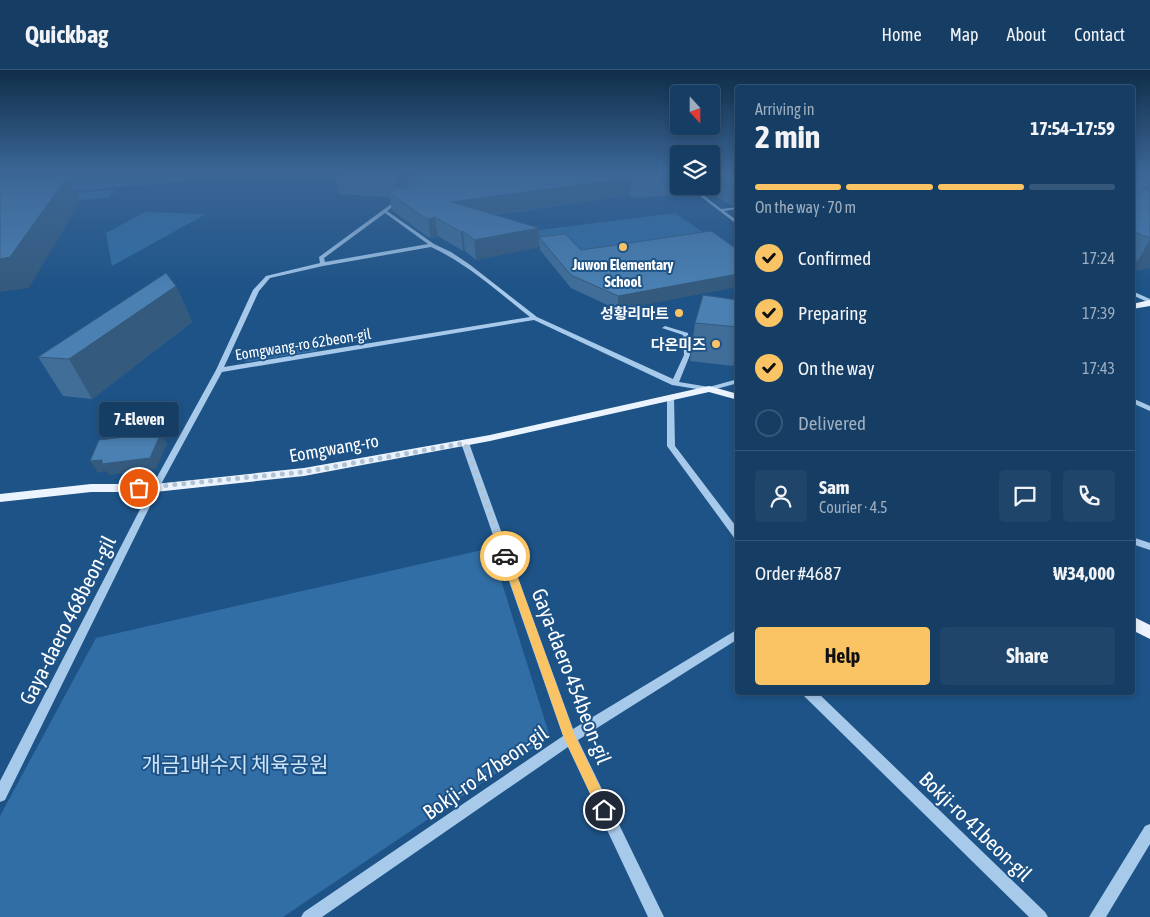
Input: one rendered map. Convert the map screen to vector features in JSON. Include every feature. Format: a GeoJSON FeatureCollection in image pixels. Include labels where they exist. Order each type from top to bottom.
{"type":"FeatureCollection","features":[{"type":"Feature","properties":{"kind":"main road"},"geometry":{"type":"LineString","coordinates":[[1135,306],[1150,302]]}},
{"type":"Feature","properties":{"kind":"main road","name":"Eomgwang-ro"},"geometry":{"type":"LineString","coordinates":[[0,498],[91,488],[155,488],[304,472],[465,443],[709,389],[735,395]]}},
{"type":"Feature","properties":{"kind":"main road"},"geometry":{"type":"LineString","coordinates":[[1135,624],[1150,633]]}},
{"type":"Feature","properties":{"kind":"street"},"geometry":{"type":"LineString","coordinates":[[323,264],[321,258],[383,212]]}},
{"type":"Feature","properties":{"kind":"street"},"geometry":{"type":"LineString","coordinates":[[385,212],[432,245],[467,265],[535,318],[675,382],[709,389],[735,383]]}},
{"type":"Feature","properties":{"kind":"street"},"geometry":{"type":"LineString","coordinates":[[722,212],[735,222]]}},
{"type":"Feature","properties":{"kind":"street","name":"Eomgwang-ro 62beon-gil"},"geometry":{"type":"LineString","coordinates":[[155,488],[219,370],[256,290],[268,277],[323,264],[432,245]]}},
{"type":"Feature","properties":{"kind":"street"},"geometry":{"type":"LineString","coordinates":[[1135,294],[1150,302]]}},
{"type":"Feature","properties":{"kind":"street","name":"Eomgwang-ro 62beon-gil"},"geometry":{"type":"LineString","coordinates":[[219,370],[535,318]]}},
{"type":"Feature","properties":{"kind":"street"},"geometry":{"type":"LineString","coordinates":[[666,328],[686,334],[687,355],[675,382]]}},
{"type":"Feature","properties":{"kind":"street"},"geometry":{"type":"LineString","coordinates":[[670,398],[671,446],[735,533]]}},
{"type":"Feature","properties":{"kind":"street"},"geometry":{"type":"LineString","coordinates":[[1135,402],[1150,409]]}},
{"type":"Feature","properties":{"kind":"street","name":"Gaya-daero 454beon-gil"},"geometry":{"type":"LineString","coordinates":[[465,443],[570,738],[656,917]]}},
{"type":"Feature","properties":{"kind":"street","name":"Gaya-daero 468beon-gil"},"geometry":{"type":"LineString","coordinates":[[0,795],[155,488]]}},
{"type":"Feature","properties":{"kind":"street"},"geometry":{"type":"LineString","coordinates":[[1135,541],[1150,547]]}},
{"type":"Feature","properties":{"kind":"street","name":"Bokji-ro 47beon-gil"},"geometry":{"type":"LineString","coordinates":[[309,917],[570,738],[735,635]]}},
{"type":"Feature","properties":{"kind":"street","name":"Bokji-ro 41beon-gil"},"geometry":{"type":"LineString","coordinates":[[811,695],[1040,917]]}},
{"type":"Feature","properties":{"kind":"street"},"geometry":{"type":"LineString","coordinates":[[1097,917],[1150,831]]}},
{"type":"Feature","properties":{"kind":"green space"},"geometry":{"type":"Polygon","coordinates":[[[145,212],[206,214],[112,266],[106,233],[145,212]]]}},
{"type":"Feature","properties":{"kind":"green space"},"geometry":{"type":"Polygon","coordinates":[[[675,213],[704,233],[578,251],[570,242],[536,246],[524,232],[675,213]]]}},
{"type":"Feature","properties":{"kind":"green space"},"geometry":{"type":"Polygon","coordinates":[[[317,340],[317,351],[246,362],[232,352],[317,340]]]}},
{"type":"Feature","properties":{"kind":"green space","name":"개금1배수지 체육공원"},"geometry":{"type":"Polygon","coordinates":[[[491,548],[550,737],[283,917],[0,917],[0,816],[96,638],[491,548]]]}},
{"type":"Feature","properties":{"kind":"building"},"geometry":{"type":"Polygon","coordinates":[[[0,212],[43,212],[10,257],[0,259],[0,212]]]}},
{"type":"Feature","properties":{"kind":"building"},"geometry":{"type":"Polygon","coordinates":[[[416,212],[484,212],[539,228],[474,240],[463,231],[461,232],[435,217],[428,219],[416,212]]]}},
{"type":"Feature","properties":{"kind":"building"},"geometry":{"type":"Polygon","coordinates":[[[1135,212],[1150,212],[1150,238],[1135,232],[1135,212]]]}},
{"type":"Feature","properties":{"kind":"building"},"geometry":{"type":"Polygon","coordinates":[[[711,231],[735,248],[735,275],[618,296],[571,275],[539,237],[565,234],[581,250],[711,231]]]}},
{"type":"Feature","properties":{"kind":"building"},"geometry":{"type":"Polygon","coordinates":[[[166,273],[176,286],[69,359],[38,357],[166,273]]]}},
{"type":"Feature","properties":{"kind":"building"},"geometry":{"type":"Polygon","coordinates":[[[703,295],[735,300],[735,327],[695,323],[703,295]]]}},
{"type":"Feature","properties":{"kind":"building"},"geometry":{"type":"Polygon","coordinates":[[[161,433],[150,458],[102,464],[102,460],[90,461],[99,440],[161,433]]]}},
{"type":"Feature","properties":{"kind":"way so far"},"geometry":{"type":"LineString","coordinates":[[139,488],[155,488],[304,472],[465,443],[505,556]]}},
{"type":"Feature","properties":{"kind":"place","name":"Juwon Elementary School"},"geometry":{"type":"Point","coordinates":[623,247]}},
{"type":"Feature","properties":{"kind":"place","name":"성황리마트"},"geometry":{"type":"Point","coordinates":[679,313]}},
{"type":"Feature","properties":{"kind":"place","name":"다온미즈"},"geometry":{"type":"Point","coordinates":[716,344]}},
{"type":"Feature","properties":{"kind":"place","name":"7-Eleven"},"geometry":{"type":"Point","coordinates":[139,488]}},
{"type":"Feature","properties":{"kind":"route"},"geometry":{"type":"LineString","coordinates":[[505,556],[570,738],[604,810]]}}]}
